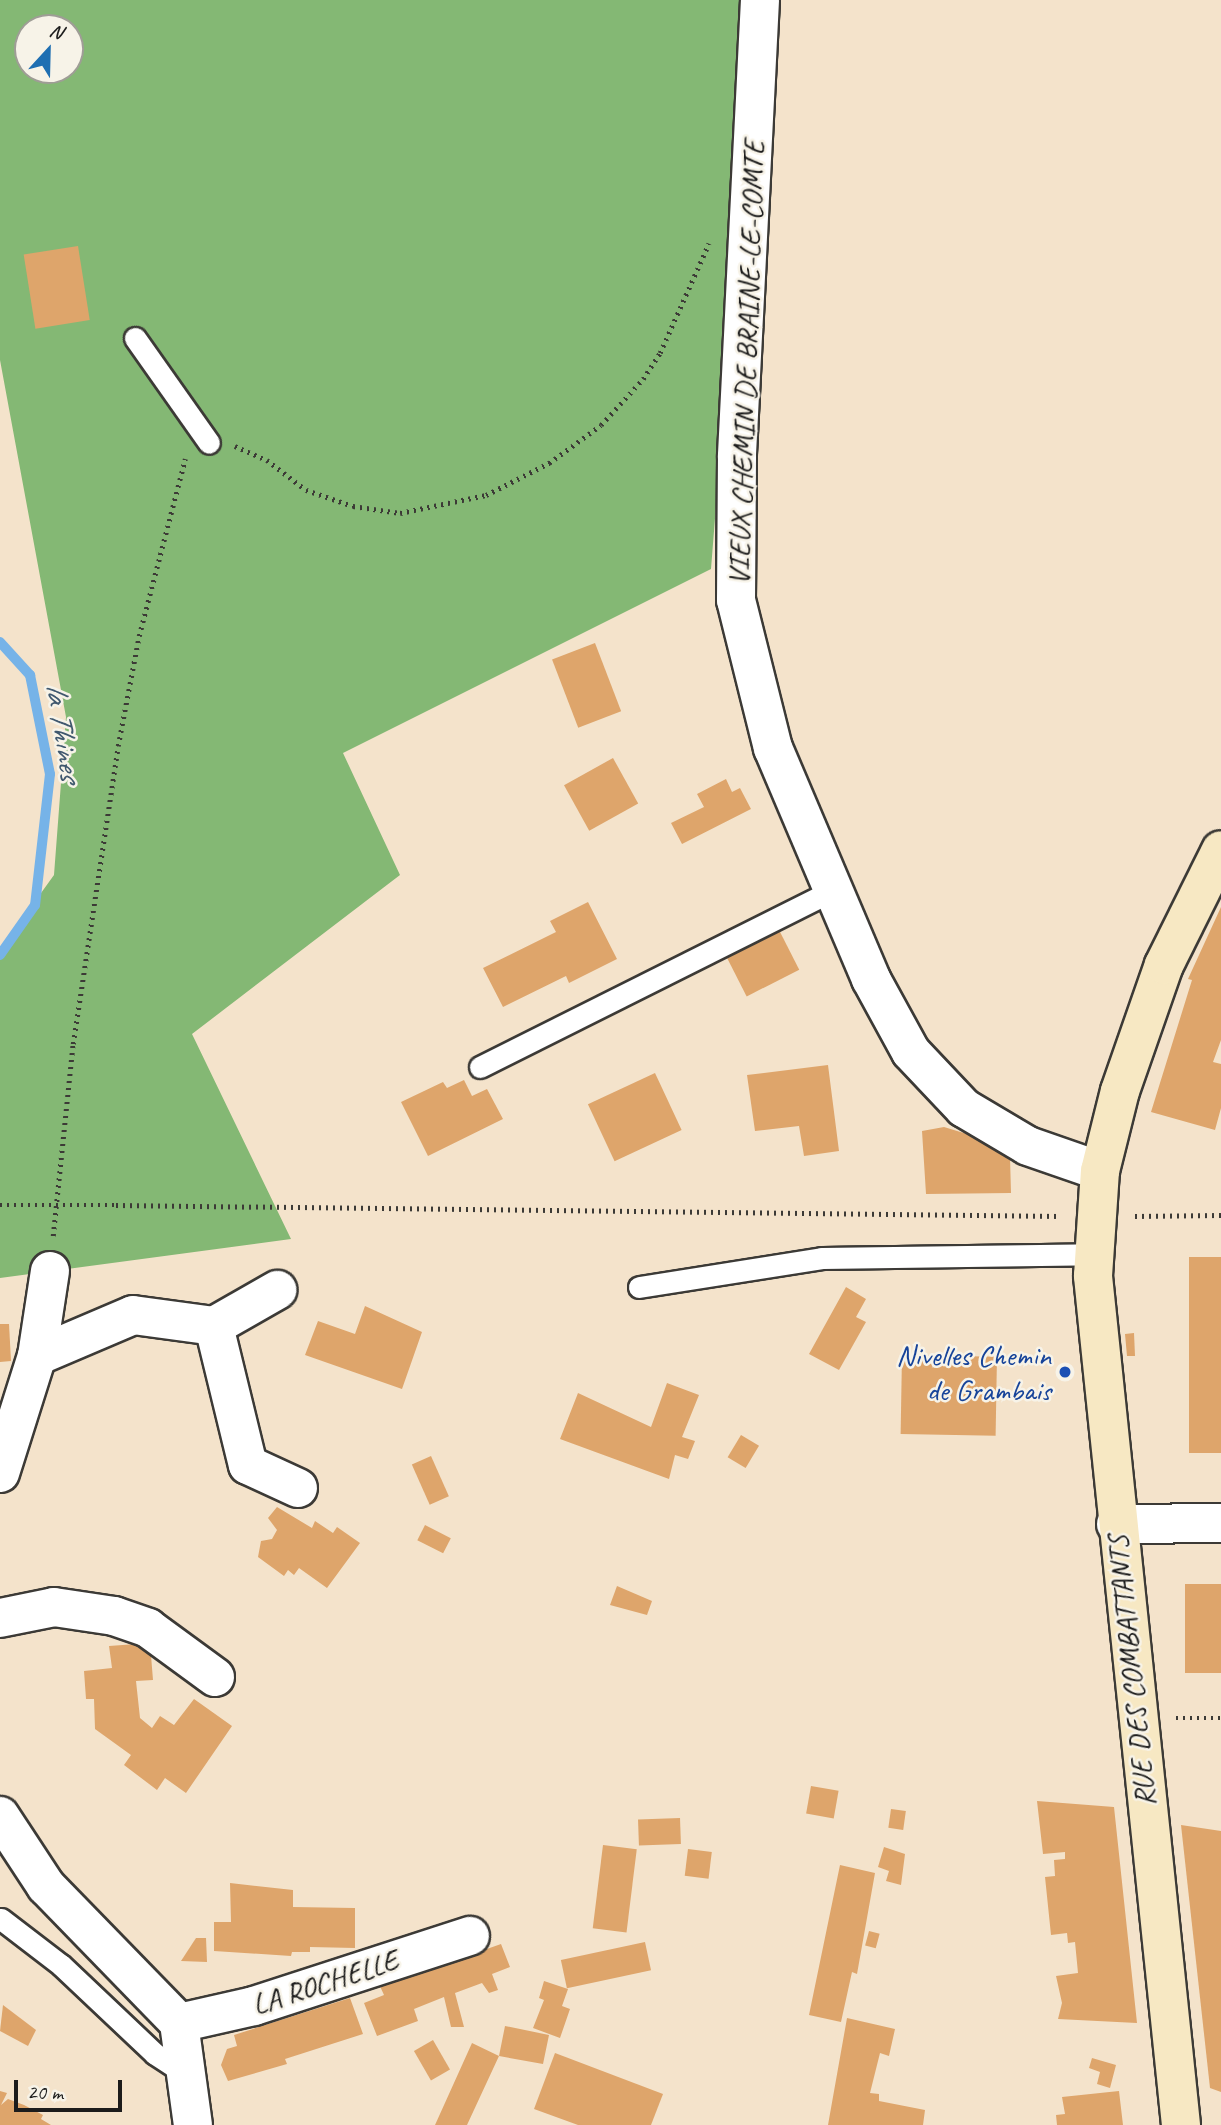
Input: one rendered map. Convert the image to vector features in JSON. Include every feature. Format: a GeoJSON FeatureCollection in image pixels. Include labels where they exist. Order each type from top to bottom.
{"type":"FeatureCollection","features":[{"type":"Feature","properties":{"kind":"main road","name":"RUE DES COMBATTANTS"},"geometry":{"type":"LineString","coordinates":[[1181,2125],[1116,1524],[1094,1254],[1095,1216],[1100,1171],[1120,1091],[1164,965],[1221,850]]}},
{"type":"Feature","properties":{"kind":"street","name":"VIEUX CHEMIN DE BRAINE-LE-COMTE"},"geometry":{"type":"LineString","coordinates":[[760,0],[737,457],[736,600],[773,748],[871,979],[911,1052],[964,1108],[1028,1146],[1100,1171]]}},
{"type":"Feature","properties":{"kind":"street"},"geometry":{"type":"LineString","coordinates":[[0,1473],[37,1356],[50,1271]]}},
{"type":"Feature","properties":{"kind":"street"},"geometry":{"type":"LineString","coordinates":[[37,1356],[133,1315],[214,1326],[277,1290]]}},
{"type":"Feature","properties":{"kind":"street"},"geometry":{"type":"LineString","coordinates":[[214,1326],[248,1465],[298,1488]]}},
{"type":"Feature","properties":{"kind":"street"},"geometry":{"type":"LineString","coordinates":[[1116,1524],[1221,1523]]}},
{"type":"Feature","properties":{"kind":"street"},"geometry":{"type":"LineString","coordinates":[[0,1618],[54,1607],[114,1616],[148,1628],[215,1677]]}},
{"type":"Feature","properties":{"kind":"street"},"geometry":{"type":"LineString","coordinates":[[0,1816],[46,1886],[179,2023],[193,2125]]}},
{"type":"Feature","properties":{"kind":"street","name":"LA ROCHELLE"},"geometry":{"type":"LineString","coordinates":[[179,2023],[254,2006],[470,1936]]}},
{"type":"Feature","properties":{"kind":"lane"},"geometry":{"type":"LineString","coordinates":[[135,338],[209,443]]}},
{"type":"Feature","properties":{"kind":"lane"},"geometry":{"type":"LineString","coordinates":[[480,1067],[833,890]]}},
{"type":"Feature","properties":{"kind":"lane"},"geometry":{"type":"LineString","coordinates":[[639,1287],[822,1258],[1094,1254]]}},
{"type":"Feature","properties":{"kind":"lane"},"geometry":{"type":"LineString","coordinates":[[1,1919],[61,1965],[155,2054],[186,2074]]}},
{"type":"Feature","properties":{"kind":"path"},"geometry":{"type":"LineString","coordinates":[[50,1271],[74,1044],[126,704],[185,458],[194,447],[209,443],[248,449],[306,490],[354,506],[400,513],[486,495],[549,463],[601,425],[660,353],[711,239],[720,230],[751,219]]}},
{"type":"Feature","properties":{"kind":"path"},"geometry":{"type":"LineString","coordinates":[[0,1205],[1221,1215]]}},
{"type":"Feature","properties":{"kind":"green space"},"geometry":{"type":"Polygon","coordinates":[[[0,0],[756,0],[711,569],[343,753],[400,875],[192,1034],[291,1239],[0,1278],[0,950],[54,875],[66,717],[0,360],[0,0]]]}},
{"type":"Feature","properties":{"kind":"building"},"geometry":{"type":"Polygon","coordinates":[[[78,246],[90,320],[35,329],[24,255],[78,246]]]}},
{"type":"Feature","properties":{"kind":"building"},"geometry":{"type":"Polygon","coordinates":[[[595,643],[621,711],[578,728],[552,659],[595,643]]]}},
{"type":"Feature","properties":{"kind":"building"},"geometry":{"type":"Polygon","coordinates":[[[613,758],[638,803],[589,831],[564,785],[613,758]]]}},
{"type":"Feature","properties":{"kind":"building"},"geometry":{"type":"Polygon","coordinates":[[[726,779],[732,792],[740,788],[751,809],[682,844],[671,823],[704,807],[697,794],[726,779]]]}},
{"type":"Feature","properties":{"kind":"building"},"geometry":{"type":"Polygon","coordinates":[[[588,902],[617,959],[569,983],[566,976],[503,1007],[483,968],[556,932],[550,921],[588,902]]]}},
{"type":"Feature","properties":{"kind":"building"},"geometry":{"type":"Polygon","coordinates":[[[1221,907],[1221,1040],[1213,1062],[1221,1064],[1221,1108],[1215,1130],[1151,1112],[1192,980],[1188,979],[1221,907]]]}},
{"type":"Feature","properties":{"kind":"building"},"geometry":{"type":"Polygon","coordinates":[[[777,926],[799,970],[747,996],[724,953],[777,926]]]}},
{"type":"Feature","properties":{"kind":"building"},"geometry":{"type":"Polygon","coordinates":[[[828,1065],[839,1151],[804,1156],[799,1126],[755,1131],[747,1075],[828,1065]]]}},
{"type":"Feature","properties":{"kind":"building"},"geometry":{"type":"Polygon","coordinates":[[[655,1073],[682,1130],[615,1161],[588,1104],[655,1073]]]}},
{"type":"Feature","properties":{"kind":"building"},"geometry":{"type":"Polygon","coordinates":[[[464,1080],[472,1096],[487,1089],[503,1119],[428,1156],[401,1102],[443,1082],[447,1088],[464,1080]]]}},
{"type":"Feature","properties":{"kind":"building"},"geometry":{"type":"Polygon","coordinates":[[[944,1127],[990,1141],[990,1148],[1010,1157],[1011,1193],[926,1194],[922,1131],[944,1127]]]}},
{"type":"Feature","properties":{"kind":"building"},"geometry":{"type":"Polygon","coordinates":[[[1189,1257],[1221,1257],[1221,1453],[1189,1453],[1189,1257]]]}},
{"type":"Feature","properties":{"kind":"building"},"geometry":{"type":"Polygon","coordinates":[[[846,1287],[866,1299],[856,1317],[866,1322],[839,1370],[809,1354],[846,1287]]]}},
{"type":"Feature","properties":{"kind":"building"},"geometry":{"type":"Polygon","coordinates":[[[365,1306],[422,1332],[402,1389],[305,1355],[318,1321],[355,1334],[365,1306]]]}},
{"type":"Feature","properties":{"kind":"building"},"geometry":{"type":"Polygon","coordinates":[[[0,1324],[9,1324],[11,1361],[0,1362],[0,1324]]]}},
{"type":"Feature","properties":{"kind":"building"},"geometry":{"type":"Polygon","coordinates":[[[1134,1333],[1135,1356],[1127,1356],[1125,1334],[1134,1333]]]}},
{"type":"Feature","properties":{"kind":"building"},"geometry":{"type":"Polygon","coordinates":[[[902,1355],[997,1357],[996,1436],[901,1434],[902,1355]]]}},
{"type":"Feature","properties":{"kind":"building"},"geometry":{"type":"Polygon","coordinates":[[[667,1383],[699,1395],[682,1437],[695,1441],[688,1459],[675,1455],[669,1479],[560,1439],[578,1393],[651,1427],[667,1383]]]}},
{"type":"Feature","properties":{"kind":"building"},"geometry":{"type":"Polygon","coordinates":[[[741,1435],[759,1446],[746,1468],[728,1457],[741,1435]]]}},
{"type":"Feature","properties":{"kind":"building"},"geometry":{"type":"Polygon","coordinates":[[[431,1456],[449,1496],[430,1505],[412,1465],[431,1456]]]}},
{"type":"Feature","properties":{"kind":"building"},"geometry":{"type":"Polygon","coordinates":[[[277,1507],[312,1528],[315,1521],[333,1533],[337,1527],[360,1543],[327,1588],[299,1568],[294,1575],[288,1570],[284,1576],[258,1557],[261,1541],[272,1539],[277,1530],[268,1518],[277,1507]]]}},
{"type":"Feature","properties":{"kind":"building"},"geometry":{"type":"Polygon","coordinates":[[[425,1525],[451,1538],[443,1553],[417,1540],[425,1525]]]}},
{"type":"Feature","properties":{"kind":"building"},"geometry":{"type":"Polygon","coordinates":[[[1185,1584],[1221,1584],[1221,1673],[1185,1673],[1185,1584]]]}},
{"type":"Feature","properties":{"kind":"building"},"geometry":{"type":"Polygon","coordinates":[[[617,1586],[652,1601],[647,1615],[610,1605],[617,1586]]]}},
{"type":"Feature","properties":{"kind":"building"},"geometry":{"type":"Polygon","coordinates":[[[150,1643],[153,1680],[136,1681],[140,1718],[152,1728],[160,1716],[174,1725],[194,1699],[232,1726],[186,1793],[165,1778],[157,1790],[124,1765],[131,1755],[95,1729],[94,1699],[86,1699],[84,1671],[112,1668],[109,1646],[150,1643]]]}},
{"type":"Feature","properties":{"kind":"building"},"geometry":{"type":"Polygon","coordinates":[[[811,1786],[839,1791],[834,1818],[806,1814],[811,1786]]]}},
{"type":"Feature","properties":{"kind":"building"},"geometry":{"type":"Polygon","coordinates":[[[1037,1801],[1114,1807],[1137,2023],[1058,2019],[1062,2003],[1056,1976],[1078,1973],[1075,1942],[1068,1943],[1067,1933],[1051,1935],[1045,1877],[1055,1876],[1054,1860],[1065,1859],[1065,1852],[1043,1854],[1037,1801]]]}},
{"type":"Feature","properties":{"kind":"building"},"geometry":{"type":"Polygon","coordinates":[[[891,1809],[906,1811],[903,1830],[888,1828],[891,1809]]]}},
{"type":"Feature","properties":{"kind":"building"},"geometry":{"type":"Polygon","coordinates":[[[680,1818],[681,1844],[639,1845],[638,1819],[680,1818]]]}},
{"type":"Feature","properties":{"kind":"building"},"geometry":{"type":"Polygon","coordinates":[[[1181,1825],[1221,1831],[1221,2092],[1210,2088],[1181,1825]]]}},
{"type":"Feature","properties":{"kind":"building"},"geometry":{"type":"Polygon","coordinates":[[[603,1845],[637,1849],[627,1933],[593,1928],[603,1845]]]}},
{"type":"Feature","properties":{"kind":"building"},"geometry":{"type":"Polygon","coordinates":[[[884,1847],[905,1854],[901,1885],[886,1881],[889,1871],[878,1867],[884,1847]]]}},
{"type":"Feature","properties":{"kind":"building"},"geometry":{"type":"Polygon","coordinates":[[[688,1849],[712,1852],[709,1879],[685,1876],[688,1849]]]}},
{"type":"Feature","properties":{"kind":"building"},"geometry":{"type":"Polygon","coordinates":[[[840,1865],[875,1873],[857,1974],[852,1972],[841,2022],[809,2015],[840,1865]]]}},
{"type":"Feature","properties":{"kind":"building"},"geometry":{"type":"Polygon","coordinates":[[[230,1883],[293,1890],[293,1907],[355,1908],[355,1948],[310,1947],[310,1952],[292,1952],[291,1956],[214,1951],[214,1922],[231,1922],[230,1883]]]}},
{"type":"Feature","properties":{"kind":"building"},"geometry":{"type":"Polygon","coordinates":[[[869,1931],[880,1934],[876,1948],[865,1945],[869,1931]]]}},
{"type":"Feature","properties":{"kind":"building"},"geometry":{"type":"Polygon","coordinates":[[[196,1938],[206,1938],[207,1962],[181,1961],[196,1938]]]}},
{"type":"Feature","properties":{"kind":"building"},"geometry":{"type":"Polygon","coordinates":[[[481,1942],[484,1950],[501,1944],[510,1967],[492,1974],[498,1990],[489,1993],[482,1983],[455,1993],[464,2027],[451,2027],[444,1997],[414,2009],[418,2021],[377,2036],[364,2003],[384,1995],[379,1984],[481,1942]]]}},
{"type":"Feature","properties":{"kind":"building"},"geometry":{"type":"Polygon","coordinates":[[[645,1942],[651,1970],[567,1988],[561,1960],[645,1942]]]}},
{"type":"Feature","properties":{"kind":"building"},"geometry":{"type":"Polygon","coordinates":[[[544,1981],[568,1989],[562,2006],[570,2009],[560,2038],[533,2028],[544,2000],[539,1998],[544,1981]]]}},
{"type":"Feature","properties":{"kind":"building"},"geometry":{"type":"Polygon","coordinates":[[[350,1998],[363,2034],[285,2059],[287,2064],[228,2081],[221,2065],[227,2049],[237,2046],[234,2035],[350,1998]]]}},
{"type":"Feature","properties":{"kind":"building"},"geometry":{"type":"Polygon","coordinates":[[[3,2005],[36,2030],[28,2046],[0,2031],[3,2005]]]}},
{"type":"Feature","properties":{"kind":"building"},"geometry":{"type":"Polygon","coordinates":[[[847,2018],[895,2029],[889,2056],[880,2053],[870,2093],[879,2094],[879,2101],[925,2110],[923,2125],[828,2125],[847,2018]]]}},
{"type":"Feature","properties":{"kind":"building"},"geometry":{"type":"Polygon","coordinates":[[[505,2026],[549,2035],[543,2064],[499,2056],[505,2026]]]}},
{"type":"Feature","properties":{"kind":"building"},"geometry":{"type":"Polygon","coordinates":[[[433,2040],[450,2069],[431,2080],[414,2051],[433,2040]]]}},
{"type":"Feature","properties":{"kind":"building"},"geometry":{"type":"Polygon","coordinates":[[[472,2043],[499,2056],[467,2125],[435,2125],[472,2043]]]}},
{"type":"Feature","properties":{"kind":"building"},"geometry":{"type":"Polygon","coordinates":[[[555,2053],[663,2094],[651,2125],[578,2125],[534,2109],[555,2053]]]}},
{"type":"Feature","properties":{"kind":"building"},"geometry":{"type":"Polygon","coordinates":[[[1092,2058],[1116,2065],[1110,2088],[1097,2084],[1100,2072],[1089,2068],[1092,2058]]]}},
{"type":"Feature","properties":{"kind":"building"},"geometry":{"type":"Polygon","coordinates":[[[0,2091],[7,2093],[1,2105],[8,2099],[24,2105],[43,2115],[41,2119],[51,2125],[0,2125],[0,2091]]]}},
{"type":"Feature","properties":{"kind":"building"},"geometry":{"type":"Polygon","coordinates":[[[1119,2091],[1123,2125],[1057,2125],[1056,2115],[1065,2114],[1062,2097],[1119,2091]]]}},
{"type":"Feature","properties":{"kind":"waterway","name":"la Thines"},"geometry":{"type":"LineString","coordinates":[[0,642],[30,675],[50,774],[35,905],[0,955]]}},
{"type":"Feature","properties":{"kind":"place","name":"Nivelles Chemin de Grambais"},"geometry":{"type":"Point","coordinates":[1065,1372]}}]}
